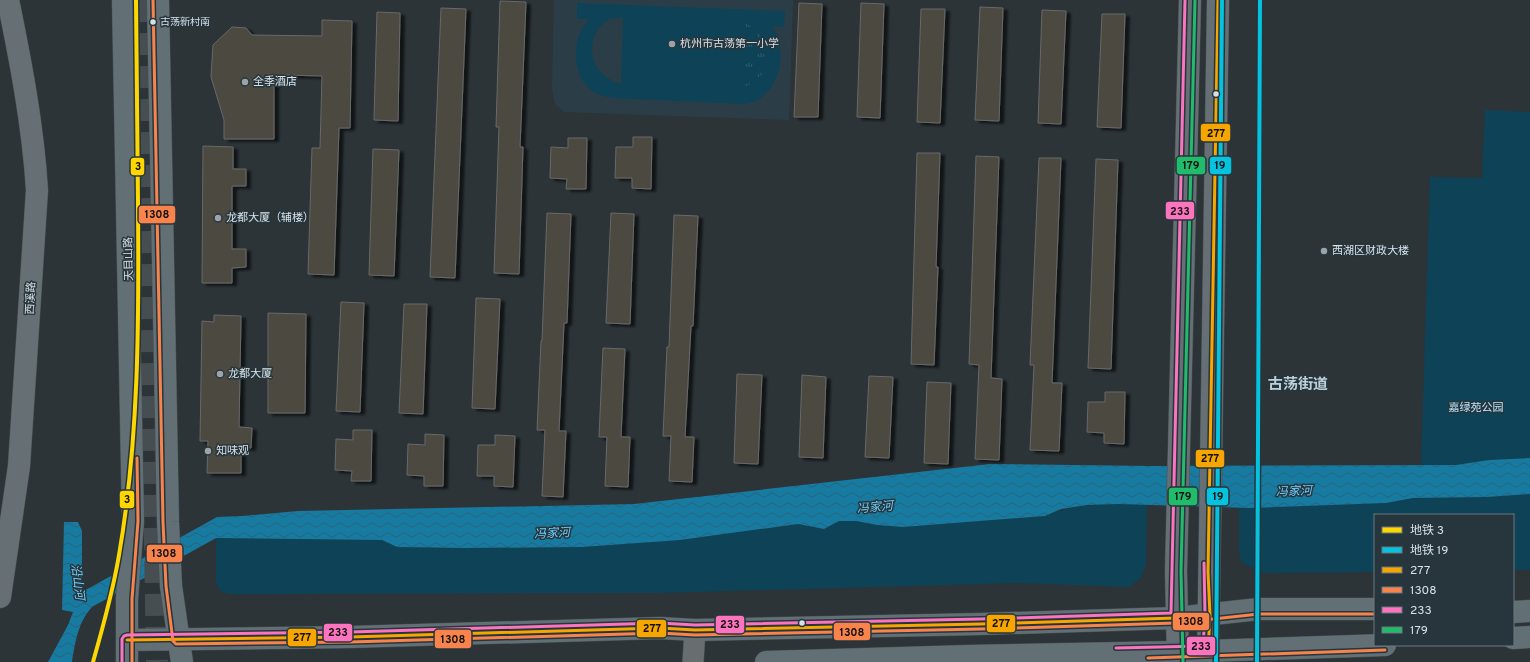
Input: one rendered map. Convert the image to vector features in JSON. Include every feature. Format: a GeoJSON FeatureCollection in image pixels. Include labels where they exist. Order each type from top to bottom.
{"type":"FeatureCollection","features":[{"type":"Feature","properties":{"kind":"main road","name":"西溪路"},"geometry":{"type":"LineString","coordinates":[[0,597],[19,466],[37,190],[35,150],[20,57],[8,0]]}},
{"type":"Feature","properties":{"kind":"main road","name":"天目山路"},"geometry":{"type":"LineString","coordinates":[[123,0],[133,521],[127,599],[127,662]]}},
{"type":"Feature","properties":{"kind":"main road"},"geometry":{"type":"LineString","coordinates":[[158,0],[170,586],[182,662]]}},
{"type":"Feature","properties":{"kind":"main road"},"geometry":{"type":"LineString","coordinates":[[1177,657],[1177,528],[1190,0]]}},
{"type":"Feature","properties":{"kind":"main road"},"geometry":{"type":"LineString","coordinates":[[1208,656],[1210,615],[1209,527],[1218,0]]}},
{"type":"Feature","properties":{"kind":"main road"},"geometry":{"type":"LineString","coordinates":[[127,640],[342,638],[660,628],[695,630],[981,624],[1176,618],[1260,609],[1374,609]]}},
{"type":"Feature","properties":{"kind":"main road"},"geometry":{"type":"LineString","coordinates":[[1514,612],[1530,611]]}},
{"type":"Feature","properties":{"kind":"main road"},"geometry":{"type":"LineString","coordinates":[[1514,638],[1530,637]]}},
{"type":"Feature","properties":{"kind":"main road"},"geometry":{"type":"LineString","coordinates":[[766,662],[968,656],[1177,657],[1374,646]]}},
{"type":"Feature","properties":{"kind":"street"},"geometry":{"type":"LineString","coordinates":[[693,662],[695,630]]}},
{"type":"Feature","properties":{"kind":"shaded area","name":"杭州市古荡第一小学"},"geometry":{"type":"Polygon","coordinates":[[[554,0],[793,0],[789,120],[564,112],[555,104],[552,88],[554,0]]]}},
{"type":"Feature","properties":{"kind":"green space"},"geometry":{"type":"Polygon","coordinates":[[[577,3],[785,11],[784,27],[773,26],[780,46],[780,66],[773,84],[766,93],[758,100],[743,104],[613,98],[603,96],[591,89],[580,76],[576,58],[577,41],[588,19],[577,19],[577,3]],[[623,18],[610,19],[602,25],[597,30],[592,44],[593,58],[596,65],[604,76],[621,84],[621,83],[623,18]],[[745,22],[742,88],[753,82],[761,75],[766,67],[768,57],[762,38],[745,22]]]}},
{"type":"Feature","properties":{"kind":"green space"},"geometry":{"type":"Polygon","coordinates":[[[745,22],[753,28],[764,43],[768,60],[766,69],[761,77],[753,84],[742,88],[745,22]]]}},
{"type":"Feature","properties":{"kind":"green space","name":"嘉绿苑公园"},"geometry":{"type":"Polygon","coordinates":[[[1485,110],[1530,112],[1530,458],[1489,460],[1456,465],[1421,465],[1430,177],[1482,178],[1485,110]]]}},
{"type":"Feature","properties":{"kind":"green space"},"geometry":{"type":"Polygon","coordinates":[[[1530,494],[1530,570],[1514,570],[1514,514],[1374,514],[1374,572],[1264,573],[1241,562],[1239,550],[1239,507],[1386,503],[1413,498],[1487,497],[1530,494]]]}},
{"type":"Feature","properties":{"kind":"green space"},"geometry":{"type":"Polygon","coordinates":[[[1090,505],[1147,505],[1146,564],[1141,578],[1129,587],[1016,583],[660,593],[229,594],[220,591],[216,582],[216,538],[382,540],[397,547],[582,547],[680,540],[798,524],[824,529],[839,521],[856,521],[877,525],[903,527],[1045,516],[1054,512],[1090,505]]]}},
{"type":"Feature","properties":{"kind":"water"},"geometry":{"type":"Polygon","coordinates":[[[1530,458],[1530,494],[1487,497],[1413,498],[1386,503],[1250,508],[1118,504],[1087,505],[1061,509],[1045,516],[903,527],[877,525],[856,521],[839,521],[824,529],[798,524],[680,540],[582,547],[397,547],[382,540],[216,538],[92,607],[83,619],[80,626],[72,662],[48,662],[68,625],[73,612],[62,610],[64,522],[78,522],[82,531],[82,592],[217,517],[298,511],[634,504],[990,464],[1150,466],[1456,465],[1489,460],[1530,458]]]}},
{"type":"Feature","properties":{"kind":"building"},"geometry":{"type":"Polygon","coordinates":[[[500,1],[526,2],[520,147],[523,147],[519,274],[494,273],[499,127],[496,127],[500,1]]]}},
{"type":"Feature","properties":{"kind":"building"},"geometry":{"type":"Polygon","coordinates":[[[799,3],[822,4],[818,117],[794,117],[799,3]]]}},
{"type":"Feature","properties":{"kind":"building"},"geometry":{"type":"Polygon","coordinates":[[[861,3],[884,4],[880,118],[857,117],[861,3]]]}},
{"type":"Feature","properties":{"kind":"building"},"geometry":{"type":"Polygon","coordinates":[[[980,7],[1003,8],[999,121],[975,120],[980,7]]]}},
{"type":"Feature","properties":{"kind":"building"},"geometry":{"type":"Polygon","coordinates":[[[441,8],[466,9],[455,278],[430,277],[441,8]]]}},
{"type":"Feature","properties":{"kind":"building"},"geometry":{"type":"Polygon","coordinates":[[[921,9],[945,9],[940,123],[917,122],[921,9]]]}},
{"type":"Feature","properties":{"kind":"building"},"geometry":{"type":"Polygon","coordinates":[[[1042,10],[1066,11],[1061,124],[1038,123],[1042,10]]]}},
{"type":"Feature","properties":{"kind":"building"},"geometry":{"type":"Polygon","coordinates":[[[377,12],[400,13],[398,121],[374,120],[377,12]]]}},
{"type":"Feature","properties":{"kind":"building"},"geometry":{"type":"Polygon","coordinates":[[[1102,14],[1125,14],[1121,128],[1097,127],[1102,14]]]}},
{"type":"Feature","properties":{"kind":"building","name":"全季酒店"},"geometry":{"type":"Polygon","coordinates":[[[322,20],[352,21],[350,128],[339,128],[334,275],[308,274],[312,148],[320,148],[322,76],[284,75],[274,86],[274,139],[224,139],[224,120],[211,77],[213,45],[232,27],[246,28],[252,35],[322,36],[322,20]]]}},
{"type":"Feature","properties":{"kind":"building"},"geometry":{"type":"Polygon","coordinates":[[[633,137],[652,137],[651,189],[632,188],[632,178],[615,178],[616,147],[633,147],[633,137]]]}},
{"type":"Feature","properties":{"kind":"building"},"geometry":{"type":"Polygon","coordinates":[[[568,138],[587,138],[586,189],[566,189],[567,179],[550,178],[551,147],[568,148],[568,138]]]}},
{"type":"Feature","properties":{"kind":"building","name":"龙都大厦（辅楼）"},"geometry":{"type":"Polygon","coordinates":[[[203,146],[233,147],[233,169],[246,169],[246,186],[232,186],[232,249],[246,249],[246,267],[232,268],[232,283],[202,283],[203,146]]]}},
{"type":"Feature","properties":{"kind":"building"},"geometry":{"type":"Polygon","coordinates":[[[373,149],[399,150],[394,276],[369,275],[373,149]]]}},
{"type":"Feature","properties":{"kind":"building"},"geometry":{"type":"Polygon","coordinates":[[[917,153],[940,153],[936,267],[938,267],[934,365],[911,364],[917,153]]]}},
{"type":"Feature","properties":{"kind":"building"},"geometry":{"type":"Polygon","coordinates":[[[976,156],[999,157],[991,378],[1002,379],[999,460],[975,459],[979,365],[969,364],[976,156]]]}},
{"type":"Feature","properties":{"kind":"building"},"geometry":{"type":"Polygon","coordinates":[[[1039,158],[1061,158],[1052,383],[1062,383],[1059,451],[1030,450],[1034,365],[1030,365],[1039,158]]]}},
{"type":"Feature","properties":{"kind":"building"},"geometry":{"type":"Polygon","coordinates":[[[1096,159],[1118,160],[1111,369],[1088,368],[1096,159]]]}},
{"type":"Feature","properties":{"kind":"building"},"geometry":{"type":"Polygon","coordinates":[[[547,213],[571,214],[567,323],[564,323],[559,431],[566,431],[563,497],[542,496],[545,430],[537,430],[547,213]]]}},
{"type":"Feature","properties":{"kind":"building"},"geometry":{"type":"Polygon","coordinates":[[[611,213],[634,214],[630,324],[606,323],[611,213]]]}},
{"type":"Feature","properties":{"kind":"building"},"geometry":{"type":"Polygon","coordinates":[[[674,215],[698,216],[693,326],[691,326],[685,437],[694,437],[692,482],[669,481],[671,436],[663,436],[667,347],[669,347],[674,215]]]}},
{"type":"Feature","properties":{"kind":"building"},"geometry":{"type":"Polygon","coordinates":[[[476,298],[500,299],[495,409],[472,408],[476,298]]]}},
{"type":"Feature","properties":{"kind":"building"},"geometry":{"type":"Polygon","coordinates":[[[341,302],[364,303],[360,412],[336,411],[341,302]]]}},
{"type":"Feature","properties":{"kind":"building"},"geometry":{"type":"Polygon","coordinates":[[[404,304],[427,304],[423,414],[399,413],[404,304]]]}},
{"type":"Feature","properties":{"kind":"building"},"geometry":{"type":"Polygon","coordinates":[[[268,313],[306,314],[305,413],[268,413],[268,313]]]}},
{"type":"Feature","properties":{"kind":"building","name":"龙都大厦"},"geometry":{"type":"Polygon","coordinates":[[[214,315],[241,316],[239,427],[252,428],[251,448],[241,447],[241,473],[207,473],[208,441],[200,441],[202,321],[214,322],[214,315]]]}},
{"type":"Feature","properties":{"kind":"building"},"geometry":{"type":"Polygon","coordinates":[[[603,348],[625,349],[621,437],[630,437],[628,487],[605,486],[607,437],[599,437],[603,348]]]}},
{"type":"Feature","properties":{"kind":"building"},"geometry":{"type":"Polygon","coordinates":[[[737,374],[762,375],[758,464],[734,463],[737,374]]]}},
{"type":"Feature","properties":{"kind":"building"},"geometry":{"type":"Polygon","coordinates":[[[802,375],[826,377],[823,458],[799,457],[802,375]]]}},
{"type":"Feature","properties":{"kind":"building"},"geometry":{"type":"Polygon","coordinates":[[[869,376],[893,377],[889,458],[865,457],[869,376]]]}},
{"type":"Feature","properties":{"kind":"building"},"geometry":{"type":"Polygon","coordinates":[[[927,382],[951,383],[948,464],[924,463],[927,382]]]}},
{"type":"Feature","properties":{"kind":"building"},"geometry":{"type":"Polygon","coordinates":[[[1105,392],[1125,392],[1124,444],[1104,443],[1104,433],[1087,432],[1088,402],[1105,402],[1105,392]]]}},
{"type":"Feature","properties":{"kind":"building"},"geometry":{"type":"Polygon","coordinates":[[[353,430],[372,430],[371,481],[351,481],[352,471],[335,470],[336,439],[353,440],[353,430]]]}},
{"type":"Feature","properties":{"kind":"building"},"geometry":{"type":"Polygon","coordinates":[[[425,434],[444,435],[443,486],[424,486],[424,476],[407,475],[408,444],[425,445],[425,434]]]}},
{"type":"Feature","properties":{"kind":"building"},"geometry":{"type":"Polygon","coordinates":[[[495,435],[515,436],[513,487],[494,486],[494,476],[477,476],[478,445],[495,445],[495,435]]]}},
{"type":"Feature","properties":{"kind":"tunnel"},"geometry":{"type":"LineString","coordinates":[[146,0],[157,662]]}},
{"type":"Feature","properties":{"kind":"metro line","name":"3"},"geometry":{"type":"LineString","coordinates":[[93,662],[117,568],[126,511],[134,424],[138,336],[136,0]]}},
{"type":"Feature","properties":{"kind":"metro line","name":"19"},"geometry":{"type":"LineString","coordinates":[[1216,662],[1222,0]]}},
{"type":"Feature","properties":{"kind":"metro line","name":"19"},"geometry":{"type":"LineString","coordinates":[[1257,662],[1260,0]]}},
{"type":"Feature","properties":{"kind":"transit line","name":"1308"},"geometry":{"type":"LineString","coordinates":[[153,0],[163,522],[166,586],[173,641],[176,644],[350,642],[660,633],[695,635],[981,629],[1176,623],[1259,614],[1374,614]]}},
{"type":"Feature","properties":{"kind":"transit line","name":"233"},"geometry":{"type":"LineString","coordinates":[[122,662],[122,639],[127,635],[350,632],[660,623],[695,625],[981,619],[1171,613],[1185,0]]}},
{"type":"Feature","properties":{"kind":"transit line","name":"179"},"geometry":{"type":"LineString","coordinates":[[1183,662],[1181,571],[1195,0]]}},
{"type":"Feature","properties":{"kind":"transit line","name":"277"},"geometry":{"type":"LineString","coordinates":[[1208,651],[1210,615],[1208,572],[1218,0]]}},
{"type":"Feature","properties":{"kind":"transit line","name":"1308"},"geometry":{"type":"LineString","coordinates":[[132,662],[132,599],[138,521],[137,458]]}},
{"type":"Feature","properties":{"kind":"transit line","name":"233"},"geometry":{"type":"LineString","coordinates":[[1116,648],[1203,646],[1205,615],[1204,563]]}},
{"type":"Feature","properties":{"kind":"transit line","name":"277"},"geometry":{"type":"LineString","coordinates":[[127,640],[350,637],[660,628],[695,630],[1176,618]]}},
{"type":"Feature","properties":{"kind":"transit line","name":"1308"},"geometry":{"type":"LineString","coordinates":[[1148,658],[1385,650]]}},
{"type":"Feature","properties":{"kind":"place","name":"古荡新村南"},"geometry":{"type":"Point","coordinates":[153,22]}},
{"type":"Feature","properties":{"kind":"place","name":"杭州市古荡第一小学"},"geometry":{"type":"Point","coordinates":[672,44]}},
{"type":"Feature","properties":{"kind":"place","name":"全季酒店"},"geometry":{"type":"Point","coordinates":[245,82]}},
{"type":"Feature","properties":{"kind":"place","name":"龙都大厦（辅楼）"},"geometry":{"type":"Point","coordinates":[218,218]}},
{"type":"Feature","properties":{"kind":"place","name":"西湖区财政大楼"},"geometry":{"type":"Point","coordinates":[1324,251]}},
{"type":"Feature","properties":{"kind":"place","name":"龙都大厦"},"geometry":{"type":"Point","coordinates":[220,374]}},
{"type":"Feature","properties":{"kind":"place","name":"知味观"},"geometry":{"type":"Point","coordinates":[208,451]}},
{"type":"Feature","properties":{"kind":"district","name":"古荡街道"},"geometry":{"type":"Point","coordinates":[1298,385]}},
{"type":"Feature","properties":{"kind":"water label","name":"冯家河"},"geometry":{"type":"Point","coordinates":[1294,492]}},
{"type":"Feature","properties":{"kind":"water label","name":"冯家河"},"geometry":{"type":"Point","coordinates":[875,508]}},
{"type":"Feature","properties":{"kind":"water label","name":"冯家河"},"geometry":{"type":"Point","coordinates":[552,534]}},
{"type":"Feature","properties":{"kind":"water label","name":"沿山河"},"geometry":{"type":"Point","coordinates":[77,582]}}]}
